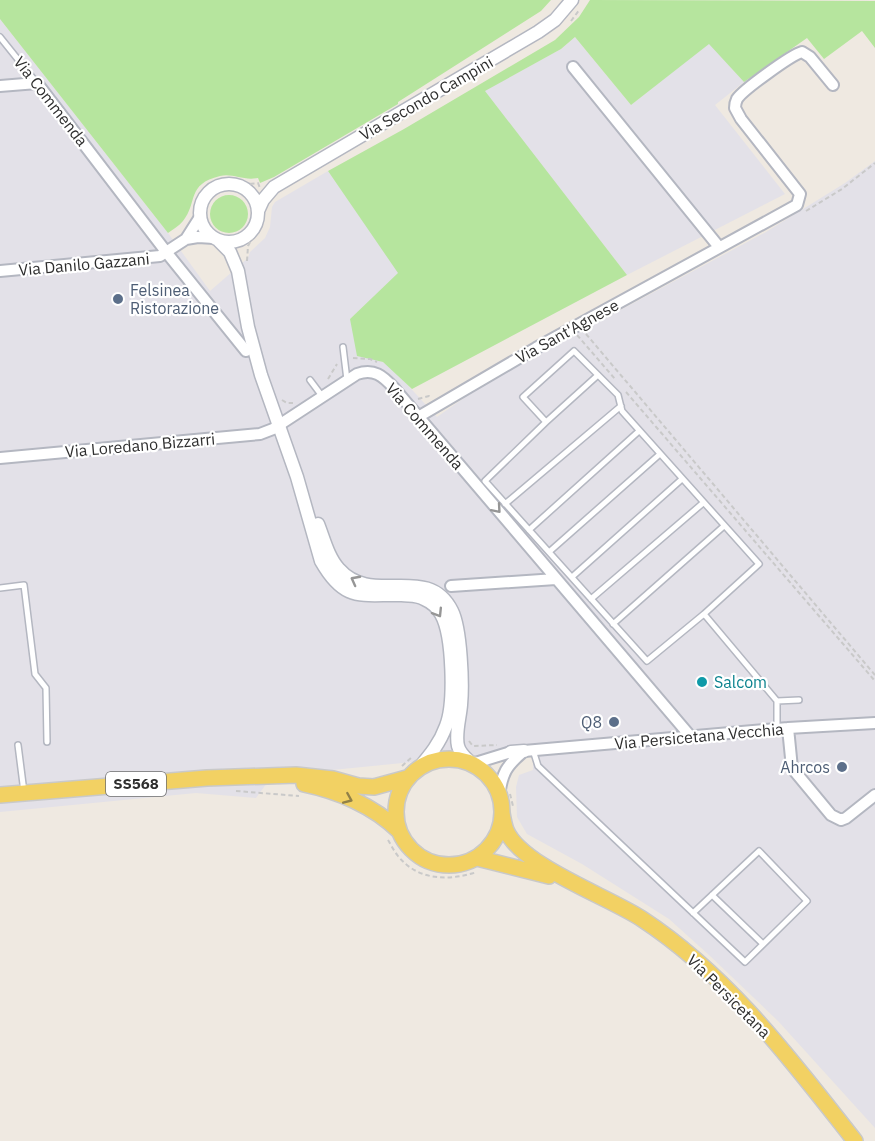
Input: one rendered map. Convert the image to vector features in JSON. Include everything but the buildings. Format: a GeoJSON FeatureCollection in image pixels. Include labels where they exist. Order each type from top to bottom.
{"type":"FeatureCollection","features":[{"type":"Feature","properties":{"kind":"main road"},"geometry":{"type":"LineString","coordinates":[[504,791],[472,764],[445,759],[431,762],[413,773],[397,798],[394,836],[427,861],[452,865],[478,864],[508,813]]}},
{"type":"Feature","properties":{"kind":"main road","name":"SS568"},"geometry":{"type":"LineString","coordinates":[[0,795],[196,779],[272,776],[317,777],[374,787],[413,773]]}},
{"type":"Feature","properties":{"kind":"main road","name":"SS568"},"geometry":{"type":"LineString","coordinates":[[272,776],[318,787],[351,799],[387,819],[394,836]]}},
{"type":"Feature","properties":{"kind":"main road","name":"Via Persicetana"},"geometry":{"type":"LineString","coordinates":[[504,791],[508,813],[507,832],[515,843],[536,860],[575,884]]}},
{"type":"Feature","properties":{"kind":"main road","name":"Via Persicetana"},"geometry":{"type":"LineString","coordinates":[[478,864],[531,870],[575,884],[607,898],[642,918],[674,941],[711,974],[783,1051],[855,1141]]}},
{"type":"Feature","properties":{"kind":"street","name":"Via Secondo Campini"},"geometry":{"type":"LineString","coordinates":[[260,214],[263,200],[274,187],[538,32],[555,20],[572,0]]}},
{"type":"Feature","properties":{"kind":"street","name":"Via Sant'Agnese"},"geometry":{"type":"LineString","coordinates":[[418,417],[498,369],[797,205],[800,194],[737,114],[735,108],[737,99],[792,56],[802,52],[810,57],[833,85]]}},
{"type":"Feature","properties":{"kind":"street"},"geometry":{"type":"LineString","coordinates":[[573,67],[719,247]]}},
{"type":"Feature","properties":{"kind":"street"},"geometry":{"type":"LineString","coordinates":[[0,86],[37,83]]}},
{"type":"Feature","properties":{"kind":"street","name":"Via Commenda"},"geometry":{"type":"LineString","coordinates":[[37,83],[167,253],[246,351]]}},
{"type":"Feature","properties":{"kind":"street"},"geometry":{"type":"LineString","coordinates":[[186,239],[203,202],[214,189],[222,186],[239,186],[258,190],[274,187]]}},
{"type":"Feature","properties":{"kind":"street"},"geometry":{"type":"LineString","coordinates":[[238,271],[240,252],[260,214],[252,196],[239,186]]}},
{"type":"Feature","properties":{"kind":"street"},"geometry":{"type":"LineString","coordinates":[[198,215],[206,230],[230,252],[238,271],[248,327],[261,375],[297,477],[321,561],[335,581],[346,590],[363,596],[421,597],[434,605],[442,616],[450,655],[452,687],[450,712],[436,748],[413,773]]}},
{"type":"Feature","properties":{"kind":"street"},"geometry":{"type":"LineString","coordinates":[[167,253],[186,239],[198,237],[234,242],[248,235]]}},
{"type":"Feature","properties":{"kind":"street","name":"Via Danilo Gazzani"},"geometry":{"type":"LineString","coordinates":[[0,271],[156,257],[167,253]]}},
{"type":"Feature","properties":{"kind":"street","name":"Via Commenda"},"geometry":{"type":"LineString","coordinates":[[279,425],[347,380],[365,371],[383,376],[691,736]]}},
{"type":"Feature","properties":{"kind":"street","name":"Via Loredano Bizzarri"},"geometry":{"type":"LineString","coordinates":[[0,458],[260,434],[279,425]]}},
{"type":"Feature","properties":{"kind":"street"},"geometry":{"type":"LineString","coordinates":[[297,477],[333,561],[347,577],[360,584],[375,587],[420,586],[438,594],[452,610],[459,643],[462,698],[458,746],[472,764]]}},
{"type":"Feature","properties":{"kind":"street"},"geometry":{"type":"LineString","coordinates":[[450,586],[556,579]]}},
{"type":"Feature","properties":{"kind":"street","name":"Via Persicetana Vecchia"},"geometry":{"type":"LineString","coordinates":[[472,764],[523,751],[783,728],[875,723]]}},
{"type":"Feature","properties":{"kind":"street"},"geometry":{"type":"LineString","coordinates":[[783,728],[792,768],[831,815],[841,820],[846,818],[875,795]]}},
{"type":"Feature","properties":{"kind":"street"},"geometry":{"type":"LineString","coordinates":[[504,791],[502,776],[523,751]]}},
{"type":"Feature","properties":{"kind":"lane","name":"Via Commenda"},"geometry":{"type":"LineString","coordinates":[[0,37],[37,83]]}},
{"type":"Feature","properties":{"kind":"lane"},"geometry":{"type":"LineString","coordinates":[[344,347],[347,380]]}},
{"type":"Feature","properties":{"kind":"lane"},"geometry":{"type":"LineString","coordinates":[[546,422],[524,397],[574,351],[598,375],[618,395],[622,411],[759,564],[647,661],[485,481],[598,375]]}},
{"type":"Feature","properties":{"kind":"lane"},"geometry":{"type":"LineString","coordinates":[[310,380],[322,396]]}},
{"type":"Feature","properties":{"kind":"lane"},"geometry":{"type":"LineString","coordinates":[[506,504],[621,406]]}},
{"type":"Feature","properties":{"kind":"lane"},"geometry":{"type":"LineString","coordinates":[[529,530],[639,431]]}},
{"type":"Feature","properties":{"kind":"lane"},"geometry":{"type":"LineString","coordinates":[[549,552],[660,454]]}},
{"type":"Feature","properties":{"kind":"lane"},"geometry":{"type":"LineString","coordinates":[[572,577],[682,479]]}},
{"type":"Feature","properties":{"kind":"lane"},"geometry":{"type":"LineString","coordinates":[[591,599],[703,502]]}},
{"type":"Feature","properties":{"kind":"lane"},"geometry":{"type":"LineString","coordinates":[[613,624],[724,526]]}},
{"type":"Feature","properties":{"kind":"lane"},"geometry":{"type":"LineString","coordinates":[[0,588],[24,585],[35,674],[46,688],[47,742]]}},
{"type":"Feature","properties":{"kind":"lane"},"geometry":{"type":"LineString","coordinates":[[704,614],[777,701],[783,728]]}},
{"type":"Feature","properties":{"kind":"lane"},"geometry":{"type":"LineString","coordinates":[[777,701],[800,700]]}},
{"type":"Feature","properties":{"kind":"lane"},"geometry":{"type":"LineString","coordinates":[[18,745],[24,794]]}},
{"type":"Feature","properties":{"kind":"lane"},"geometry":{"type":"LineString","coordinates":[[523,751],[538,766],[693,913],[745,962],[807,901],[759,851],[693,913]]}},
{"type":"Feature","properties":{"kind":"lane"},"geometry":{"type":"LineString","coordinates":[[712,895],[763,944]]}},
{"type":"Feature","properties":{"kind":"path"},"geometry":{"type":"LineString","coordinates":[[198,215],[199,200],[211,186],[229,181],[246,184],[258,183]]}},
{"type":"Feature","properties":{"kind":"path"},"geometry":{"type":"LineString","coordinates":[[246,252],[251,240],[260,229],[260,214]]}},
{"type":"Feature","properties":{"kind":"path"},"geometry":{"type":"LineString","coordinates":[[580,327],[875,675]]}},
{"type":"Feature","properties":{"kind":"path"},"geometry":{"type":"LineString","coordinates":[[574,331],[618,383]]}},
{"type":"Feature","properties":{"kind":"path"},"geometry":{"type":"LineString","coordinates":[[626,392],[875,681]]}},
{"type":"Feature","properties":{"kind":"path"},"geometry":{"type":"LineString","coordinates":[[225,790],[306,798]]}},
{"type":"Feature","properties":{"kind":"path"},"geometry":{"type":"LineString","coordinates":[[504,791],[508,813]]}},
{"type":"Feature","properties":{"kind":"path"},"geometry":{"type":"LineString","coordinates":[[394,836],[398,856],[408,865],[429,876],[444,879],[463,876],[478,864]]}},
{"type":"Feature","properties":{"kind":"shaded area"},"geometry":{"type":"Polygon","coordinates":[[[0,19],[168,233],[210,291],[248,258],[250,252],[265,238],[270,227],[272,207],[275,202],[328,171],[399,273],[350,319],[373,359],[393,369],[437,417],[488,381],[766,232],[845,183],[875,161],[875,1128],[778,1021],[669,919],[582,864],[527,834],[517,817],[516,787],[519,775],[533,770],[533,750],[272,776],[256,798],[196,793],[0,812],[0,19]]]}},
{"type":"Feature","properties":{"kind":"shaded area"},"geometry":{"type":"Polygon","coordinates":[[[575,37],[631,105],[709,43],[744,82],[715,105],[785,194],[627,275],[484,91],[561,49],[575,37]]]}},
{"type":"Feature","properties":{"kind":"green space"},"geometry":{"type":"Polygon","coordinates":[[[0,0],[551,0],[541,11],[398,104],[274,177],[260,183],[258,178],[248,179],[229,175],[209,179],[197,189],[183,221],[168,233],[0,19],[0,0]]]}},
{"type":"Feature","properties":{"kind":"green space"},"geometry":{"type":"Polygon","coordinates":[[[590,0],[875,1],[875,48],[862,31],[824,59],[807,38],[744,82],[709,44],[631,105],[575,37],[561,49],[485,91],[627,275],[412,389],[383,362],[357,356],[350,319],[398,273],[328,171],[555,40],[579,17],[590,0]]]}},
{"type":"Feature","properties":{"kind":"green space"},"geometry":{"type":"Polygon","coordinates":[[[229,195],[236,196],[242,201],[247,207],[247,221],[242,227],[236,232],[229,233],[222,232],[216,227],[211,221],[210,214],[211,207],[216,201],[222,196],[229,195]]]}},
{"type":"Feature","properties":{"kind":"place","name":"Felsinea Ristorazione"},"geometry":{"type":"Point","coordinates":[118,299]}},
{"type":"Feature","properties":{"kind":"place","name":"Salcom"},"geometry":{"type":"Point","coordinates":[702,682]}},
{"type":"Feature","properties":{"kind":"place","name":"Q8"},"geometry":{"type":"Point","coordinates":[614,722]}},
{"type":"Feature","properties":{"kind":"place","name":"Ahrcos"},"geometry":{"type":"Point","coordinates":[842,767]}}]}
